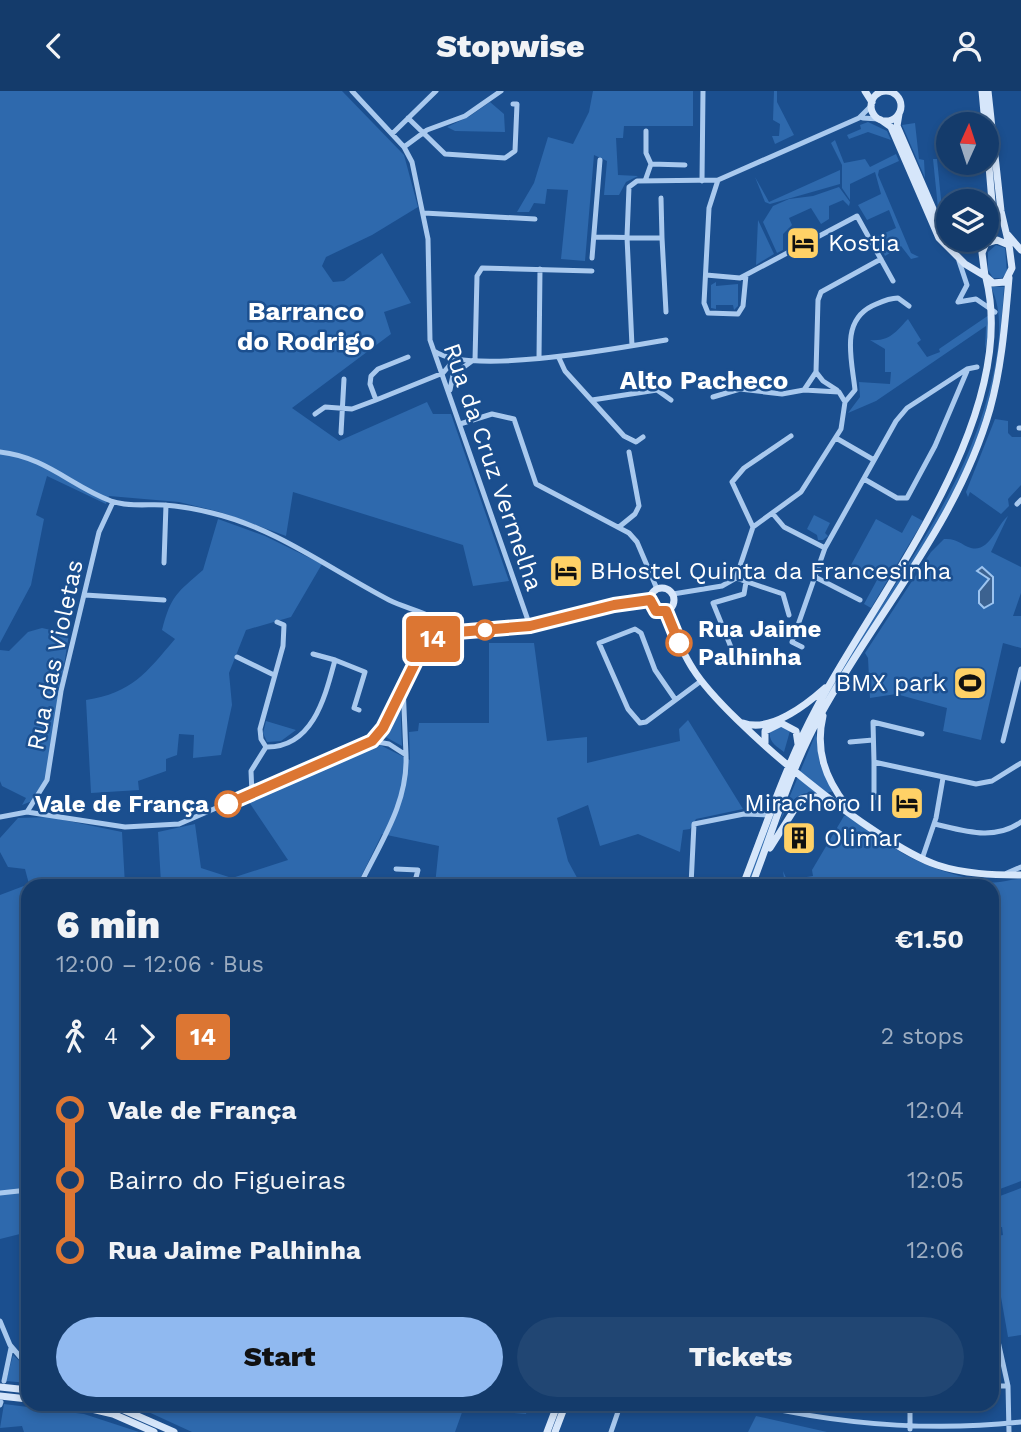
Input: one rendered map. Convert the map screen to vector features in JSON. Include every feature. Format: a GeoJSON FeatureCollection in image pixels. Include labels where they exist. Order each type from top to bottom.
{"type":"FeatureCollection","features":[{"type":"Feature","properties":{"kind":"main road"},"geometry":{"type":"LineString","coordinates":[[864,91],[880,119],[891,127],[939,238],[955,255],[985,277],[1000,283],[1021,271]]}},
{"type":"Feature","properties":{"kind":"main road"},"geometry":{"type":"LineString","coordinates":[[982,91],[984,112]]}},
{"type":"Feature","properties":{"kind":"main road"},"geometry":{"type":"LineString","coordinates":[[754,879],[798,761],[826,704],[936,530],[967,471],[995,390],[1010,276],[1009,246],[1004,228],[988,91]]}},
{"type":"Feature","properties":{"kind":"main road"},"geometry":{"type":"LineString","coordinates":[[872,103],[877,92],[890,92],[898,96],[901,105],[897,126],[936,216]]}},
{"type":"Feature","properties":{"kind":"main road"},"geometry":{"type":"LineString","coordinates":[[880,119],[890,121],[899,114]]}},
{"type":"Feature","properties":{"kind":"main road"},"geometry":{"type":"LineString","coordinates":[[1004,228],[1021,251]]}},
{"type":"Feature","properties":{"kind":"main road"},"geometry":{"type":"LineString","coordinates":[[999,241],[1021,251]]}},
{"type":"Feature","properties":{"kind":"main road"},"geometry":{"type":"LineString","coordinates":[[745,879],[796,749],[837,674],[930,525],[961,465],[988,387],[995,341],[995,312],[982,264],[984,252]]}},
{"type":"Feature","properties":{"kind":"main road"},"geometry":{"type":"LineString","coordinates":[[665,588],[673,594],[673,604],[666,611],[656,611],[650,600],[657,589],[665,588]]}},
{"type":"Feature","properties":{"kind":"main road"},"geometry":{"type":"LineString","coordinates":[[666,611],[681,648],[701,681],[734,717],[828,795],[896,846],[922,859],[963,871],[1021,875]]}},
{"type":"Feature","properties":{"kind":"main road"},"geometry":{"type":"LineString","coordinates":[[734,717],[750,726],[775,720],[812,700],[837,674]]}},
{"type":"Feature","properties":{"kind":"main road"},"geometry":{"type":"LineString","coordinates":[[826,704],[820,739],[822,762],[832,786],[853,814]]}},
{"type":"Feature","properties":{"kind":"main road"},"geometry":{"type":"LineString","coordinates":[[767,746],[763,735],[765,731],[781,723],[796,731],[796,749]]}},
{"type":"Feature","properties":{"kind":"main road"},"geometry":{"type":"LineString","coordinates":[[759,867],[801,799],[808,796],[824,799],[853,814]]}},
{"type":"Feature","properties":{"kind":"main road"},"geometry":{"type":"LineString","coordinates":[[0,1387],[21,1389]]}},
{"type":"Feature","properties":{"kind":"main road"},"geometry":{"type":"LineString","coordinates":[[0,1396],[21,1398]]}},
{"type":"Feature","properties":{"kind":"main road"},"geometry":{"type":"LineString","coordinates":[[97,1411],[154,1432]]}},
{"type":"Feature","properties":{"kind":"main road"},"geometry":{"type":"LineString","coordinates":[[126,1411],[174,1432]]}},
{"type":"Feature","properties":{"kind":"main road"},"geometry":{"type":"LineString","coordinates":[[547,1432],[555,1411]]}},
{"type":"Feature","properties":{"kind":"main road"},"geometry":{"type":"LineString","coordinates":[[555,1432],[563,1411]]}},
{"type":"Feature","properties":{"kind":"street","name":"Rua da Cruz Vermelha"},"geometry":{"type":"LineString","coordinates":[[352,91],[404,147],[415,174],[428,239],[429,334],[530,626]]}},
{"type":"Feature","properties":{"kind":"street"},"geometry":{"type":"LineString","coordinates":[[392,134],[436,91]]}},
{"type":"Feature","properties":{"kind":"street"},"geometry":{"type":"LineString","coordinates":[[404,147],[422,134],[465,116],[501,91]]}},
{"type":"Feature","properties":{"kind":"street"},"geometry":{"type":"LineString","coordinates":[[702,181],[703,91]]}},
{"type":"Feature","properties":{"kind":"street"},"geometry":{"type":"LineString","coordinates":[[632,346],[628,191],[632,183],[718,180],[859,118],[872,103]]}},
{"type":"Feature","properties":{"kind":"street"},"geometry":{"type":"LineString","coordinates":[[408,118],[439,151],[450,156],[510,157],[515,148],[517,104],[513,104]]}},
{"type":"Feature","properties":{"kind":"street"},"geometry":{"type":"LineString","coordinates":[[859,118],[880,119]]}},
{"type":"Feature","properties":{"kind":"street"},"geometry":{"type":"LineString","coordinates":[[645,181],[651,164],[646,153],[646,131]]}},
{"type":"Feature","properties":{"kind":"street"},"geometry":{"type":"LineString","coordinates":[[592,258],[600,160]]}},
{"type":"Feature","properties":{"kind":"street"},"geometry":{"type":"LineString","coordinates":[[651,164],[685,165]]}},
{"type":"Feature","properties":{"kind":"street"},"geometry":{"type":"LineString","coordinates":[[718,180],[709,208],[705,308],[712,315],[734,316],[743,306],[746,275]]}},
{"type":"Feature","properties":{"kind":"street"},"geometry":{"type":"LineString","coordinates":[[661,198],[666,313]]}},
{"type":"Feature","properties":{"kind":"street"},"geometry":{"type":"LineString","coordinates":[[424,213],[535,219]]}},
{"type":"Feature","properties":{"kind":"street"},"geometry":{"type":"LineString","coordinates":[[706,275],[746,275],[857,216],[893,281]]}},
{"type":"Feature","properties":{"kind":"street"},"geometry":{"type":"LineString","coordinates":[[594,237],[662,238]]}},
{"type":"Feature","properties":{"kind":"street"},"geometry":{"type":"LineString","coordinates":[[955,255],[965,270],[967,285],[958,302],[976,299],[995,312]]}},
{"type":"Feature","properties":{"kind":"street"},"geometry":{"type":"LineString","coordinates":[[845,403],[839,392],[823,381],[817,372],[818,300],[821,292],[881,259]]}},
{"type":"Feature","properties":{"kind":"street"},"geometry":{"type":"LineString","coordinates":[[475,360],[479,271],[487,267],[592,271]]}},
{"type":"Feature","properties":{"kind":"street"},"geometry":{"type":"LineString","coordinates":[[539,358],[540,269]]}},
{"type":"Feature","properties":{"kind":"street"},"geometry":{"type":"LineString","coordinates":[[673,594],[722,586],[736,578],[753,527],[802,492],[836,438],[843,422],[845,403],[855,390],[851,369],[852,326],[856,316],[892,298],[905,300],[909,306]]}},
{"type":"Feature","properties":{"kind":"street"},"geometry":{"type":"LineString","coordinates":[[434,351],[457,359],[559,358],[666,340]]}},
{"type":"Feature","properties":{"kind":"street"},"geometry":{"type":"LineString","coordinates":[[376,400],[370,384],[373,373],[408,358]]}},
{"type":"Feature","properties":{"kind":"street"},"geometry":{"type":"LineString","coordinates":[[559,358],[565,371],[631,441],[639,442],[643,437]]}},
{"type":"Feature","properties":{"kind":"street"},"geometry":{"type":"LineString","coordinates":[[316,414],[325,407],[342,409],[376,400],[442,370],[457,359]]}},
{"type":"Feature","properties":{"kind":"street"},"geometry":{"type":"LineString","coordinates":[[449,393],[453,375],[458,369],[475,360]]}},
{"type":"Feature","properties":{"kind":"street"},"geometry":{"type":"LineString","coordinates":[[802,647],[792,642],[825,548],[896,421],[907,408],[967,369],[977,367]]}},
{"type":"Feature","properties":{"kind":"street"},"geometry":{"type":"LineString","coordinates":[[442,370],[458,369]]}},
{"type":"Feature","properties":{"kind":"street"},"geometry":{"type":"LineString","coordinates":[[864,479],[897,498],[907,498],[935,446],[967,369]]}},
{"type":"Feature","properties":{"kind":"street"},"geometry":{"type":"LineString","coordinates":[[804,390],[817,372]]}},
{"type":"Feature","properties":{"kind":"street"},"geometry":{"type":"LineString","coordinates":[[341,433],[344,379]]}},
{"type":"Feature","properties":{"kind":"street"},"geometry":{"type":"LineString","coordinates":[[713,397],[740,389],[789,394],[804,390],[839,392]]}},
{"type":"Feature","properties":{"kind":"street"},"geometry":{"type":"LineString","coordinates":[[592,400],[657,390],[671,400]]}},
{"type":"Feature","properties":{"kind":"street"},"geometry":{"type":"LineString","coordinates":[[460,424],[492,414],[514,419],[539,487],[619,527],[637,542],[657,589]]}},
{"type":"Feature","properties":{"kind":"street"},"geometry":{"type":"LineString","coordinates":[[753,527],[732,482],[744,468],[791,436]]}},
{"type":"Feature","properties":{"kind":"street"},"geometry":{"type":"LineString","coordinates":[[836,438],[874,460]]}},
{"type":"Feature","properties":{"kind":"street"},"geometry":{"type":"LineString","coordinates":[[0,452],[18,454],[48,465],[113,502],[166,505],[215,513],[261,531],[334,567],[390,600],[435,619],[450,631]]}},
{"type":"Feature","properties":{"kind":"street"},"geometry":{"type":"LineString","coordinates":[[619,527],[635,514],[639,506],[629,452]]}},
{"type":"Feature","properties":{"kind":"street","name":"Rua das Violetas"},"geometry":{"type":"LineString","coordinates":[[27,812],[47,780],[61,691],[99,532],[113,502]]}},
{"type":"Feature","properties":{"kind":"street"},"geometry":{"type":"LineString","coordinates":[[164,563],[166,505]]}},
{"type":"Feature","properties":{"kind":"street"},"geometry":{"type":"LineString","coordinates":[[773,514],[784,527],[825,548]]}},
{"type":"Feature","properties":{"kind":"street"},"geometry":{"type":"LineString","coordinates":[[815,577],[860,600]]}},
{"type":"Feature","properties":{"kind":"street"},"geometry":{"type":"LineString","coordinates":[[736,578],[783,594],[789,615]]}},
{"type":"Feature","properties":{"kind":"street"},"geometry":{"type":"LineString","coordinates":[[735,657],[713,603],[744,594],[746,582]]}},
{"type":"Feature","properties":{"kind":"street"},"geometry":{"type":"LineString","coordinates":[[85,595],[164,600]]}},
{"type":"Feature","properties":{"kind":"street"},"geometry":{"type":"LineString","coordinates":[[0,817],[27,812],[125,827],[153,828],[202,815],[372,741],[383,728],[421,651],[433,639],[450,631],[530,626],[614,605],[650,600]]}},
{"type":"Feature","properties":{"kind":"street"},"geometry":{"type":"LineString","coordinates":[[266,747],[261,739],[260,729],[284,629],[284,623],[277,622]]}},
{"type":"Feature","properties":{"kind":"street"},"geometry":{"type":"LineString","coordinates":[[599,643],[635,629],[641,633],[654,670],[675,699]]}},
{"type":"Feature","properties":{"kind":"street"},"geometry":{"type":"LineString","coordinates":[[595,633],[634,719],[646,722],[701,681]]}},
{"type":"Feature","properties":{"kind":"street"},"geometry":{"type":"LineString","coordinates":[[313,654],[365,672],[354,708],[359,710]]}},
{"type":"Feature","properties":{"kind":"street"},"geometry":{"type":"LineString","coordinates":[[237,657],[274,675]]}},
{"type":"Feature","properties":{"kind":"street"},"geometry":{"type":"LineString","coordinates":[[266,747],[279,747],[314,721],[322,708],[335,660]]}},
{"type":"Feature","properties":{"kind":"street"},"geometry":{"type":"LineString","coordinates":[[1003,741],[1021,669]]}},
{"type":"Feature","properties":{"kind":"street"},"geometry":{"type":"LineString","coordinates":[[363,879],[405,792],[403,683]]}},
{"type":"Feature","properties":{"kind":"street"},"geometry":{"type":"LineString","coordinates":[[874,798],[873,722],[922,734]]}},
{"type":"Feature","properties":{"kind":"street"},"geometry":{"type":"LineString","coordinates":[[850,741],[873,740]]}},
{"type":"Feature","properties":{"kind":"street"},"geometry":{"type":"LineString","coordinates":[[372,741],[389,744],[406,755]]}},
{"type":"Feature","properties":{"kind":"street"},"geometry":{"type":"LineString","coordinates":[[252,794],[251,771],[266,747]]}},
{"type":"Feature","properties":{"kind":"street"},"geometry":{"type":"LineString","coordinates":[[874,762],[943,778],[984,783],[1021,763]]}},
{"type":"Feature","properties":{"kind":"street"},"geometry":{"type":"LineString","coordinates":[[922,859],[935,824],[943,778]]}},
{"type":"Feature","properties":{"kind":"street"},"geometry":{"type":"LineString","coordinates":[[691,879],[694,824],[744,814],[770,815]]}},
{"type":"Feature","properties":{"kind":"street"},"geometry":{"type":"LineString","coordinates":[[935,824],[989,834],[1010,830],[1021,822]]}},
{"type":"Feature","properties":{"kind":"street"},"geometry":{"type":"LineString","coordinates":[[1004,875],[1021,867]]}},
{"type":"Feature","properties":{"kind":"street"},"geometry":{"type":"LineString","coordinates":[[396,869],[418,870],[416,879]]}},
{"type":"Feature","properties":{"kind":"street"},"geometry":{"type":"LineString","coordinates":[[0,1193],[21,1191]]}},
{"type":"Feature","properties":{"kind":"street"},"geometry":{"type":"LineString","coordinates":[[0,1321],[10,1345],[21,1358]]}},
{"type":"Feature","properties":{"kind":"street"},"geometry":{"type":"LineString","coordinates":[[0,1341],[10,1345]]}},
{"type":"Feature","properties":{"kind":"street"},"geometry":{"type":"LineString","coordinates":[[0,1370],[4,1381],[10,1345]]}},
{"type":"Feature","properties":{"kind":"street"},"geometry":{"type":"LineString","coordinates":[[999,1346],[1008,1386],[1009,1432]]}},
{"type":"Feature","properties":{"kind":"street"},"geometry":{"type":"LineString","coordinates":[[999,1386],[1008,1386]]}},
{"type":"Feature","properties":{"kind":"street"},"geometry":{"type":"LineString","coordinates":[[611,1432],[618,1411]]}},
{"type":"Feature","properties":{"kind":"street"},"geometry":{"type":"LineString","coordinates":[[793,1411],[862,1430],[910,1427],[923,1431],[1021,1422]]}},
{"type":"Feature","properties":{"kind":"street"},"geometry":{"type":"LineString","coordinates":[[910,1411],[910,1427]]}},
{"type":"Feature","properties":{"kind":"shaded area"},"geometry":{"type":"Polygon","coordinates":[[[0,91],[342,91],[404,155],[418,207],[372,235],[326,257],[322,266],[333,282],[344,281],[382,253],[411,303],[384,312],[391,334],[292,408],[339,441],[427,402],[433,414],[451,414],[509,581],[473,586],[463,545],[293,492],[286,536],[220,512],[179,502],[109,496],[106,504],[47,476],[36,515],[44,519],[31,585],[0,643],[0,91]]]}},
{"type":"Feature","properties":{"kind":"shaded area"},"geometry":{"type":"Polygon","coordinates":[[[593,91],[693,91],[693,126],[624,126],[623,138],[616,138],[618,175],[638,176],[626,182],[619,195],[604,195],[607,161],[594,155],[585,261],[561,259],[568,190],[547,189],[545,204],[534,203],[529,212],[517,212],[534,183],[548,137],[573,144],[589,112],[593,91]]]}},
{"type":"Feature","properties":{"kind":"shaded area"},"geometry":{"type":"Polygon","coordinates":[[[774,91],[777,91],[777,102],[794,135],[775,144],[772,136],[779,136],[780,124],[773,120],[774,91]]]}},
{"type":"Feature","properties":{"kind":"shaded area"},"geometry":{"type":"Polygon","coordinates":[[[490,102],[504,114],[505,132],[455,131],[447,127],[470,116],[490,102]]]}},
{"type":"Feature","properties":{"kind":"shaded area"},"geometry":{"type":"Polygon","coordinates":[[[868,122],[887,131],[891,140],[868,132],[849,139],[847,135],[861,129],[860,125],[868,122]]]}},
{"type":"Feature","properties":{"kind":"shaded area"},"geometry":{"type":"Polygon","coordinates":[[[915,123],[919,159],[924,160],[925,178],[902,125],[915,123]]]}},
{"type":"Feature","properties":{"kind":"shaded area"},"geometry":{"type":"Polygon","coordinates":[[[835,140],[844,163],[865,159],[870,167],[896,154],[899,161],[879,170],[878,175],[911,253],[919,257],[911,259],[901,246],[885,256],[876,237],[896,228],[889,210],[867,220],[858,205],[881,194],[875,172],[850,184],[850,200],[842,188],[842,165],[831,143],[835,140]]]}},
{"type":"Feature","properties":{"kind":"shaded area"},"geometry":{"type":"Polygon","coordinates":[[[933,159],[936,159],[936,175],[939,175],[940,189],[936,189],[933,159]]]}},
{"type":"Feature","properties":{"kind":"shaded area"},"geometry":{"type":"Polygon","coordinates":[[[840,170],[840,184],[770,204],[765,202],[755,177],[769,202],[840,170]]]}},
{"type":"Feature","properties":{"kind":"shaded area"},"geometry":{"type":"Polygon","coordinates":[[[839,187],[850,202],[849,206],[843,200],[829,206],[829,219],[821,224],[811,208],[789,218],[792,225],[783,234],[783,250],[777,253],[763,222],[773,206],[789,199],[813,196],[839,187]]]}},
{"type":"Feature","properties":{"kind":"shaded area"},"geometry":{"type":"Polygon","coordinates":[[[758,220],[774,254],[756,265],[758,220]]]}},
{"type":"Feature","properties":{"kind":"shaded area"},"geometry":{"type":"Polygon","coordinates":[[[999,246],[1005,248],[1007,272],[1002,278],[993,278],[988,270],[988,252],[999,252],[999,246]]]}},
{"type":"Feature","properties":{"kind":"shaded area"},"geometry":{"type":"Polygon","coordinates":[[[716,282],[716,286],[738,284],[738,306],[734,310],[733,305],[716,305],[716,309],[711,308],[711,285],[716,282]]]}},
{"type":"Feature","properties":{"kind":"shaded area"},"geometry":{"type":"Polygon","coordinates":[[[991,287],[1004,287],[998,356],[991,390],[982,423],[965,468],[922,553],[844,675],[796,758],[766,845],[748,879],[786,779],[804,738],[838,676],[916,553],[962,468],[980,423],[993,375],[999,331],[995,297],[991,287]]]}},
{"type":"Feature","properties":{"kind":"shaded area"},"geometry":{"type":"Polygon","coordinates":[[[989,315],[991,321],[985,349],[986,326],[876,401],[848,413],[860,397],[859,382],[890,384],[891,372],[885,372],[885,349],[870,340],[889,337],[908,319],[921,340],[917,343],[927,357],[940,352],[939,349],[989,315]]]}},
{"type":"Feature","properties":{"kind":"shaded area"},"geometry":{"type":"Polygon","coordinates":[[[995,419],[1008,421],[1008,433],[1012,437],[1021,437],[1021,485],[1008,499],[1009,506],[1001,514],[970,492],[968,497],[966,492],[995,419]]]}},
{"type":"Feature","properties":{"kind":"shaded area"},"geometry":{"type":"Polygon","coordinates":[[[814,515],[830,523],[825,533],[828,536],[823,540],[818,540],[817,535],[807,529],[814,515]]]}},
{"type":"Feature","properties":{"kind":"shaded area"},"geometry":{"type":"Polygon","coordinates":[[[912,515],[923,521],[871,608],[864,604],[877,580],[851,565],[876,519],[902,533],[912,515]]]}},
{"type":"Feature","properties":{"kind":"shaded area"},"geometry":{"type":"Polygon","coordinates":[[[1008,516],[991,552],[1021,567],[1021,593],[1013,616],[1021,616],[1021,648],[1003,643],[981,740],[943,731],[947,708],[896,694],[870,698],[868,658],[865,653],[931,552],[944,539],[955,540],[971,548],[983,546],[1008,516]]]}},
{"type":"Feature","properties":{"kind":"shaded area"},"geometry":{"type":"Polygon","coordinates":[[[218,519],[265,536],[322,564],[291,617],[246,630],[229,673],[232,705],[221,755],[193,758],[194,735],[179,734],[177,755],[166,759],[166,771],[138,781],[139,790],[91,793],[86,700],[127,687],[146,671],[175,639],[162,630],[169,609],[181,590],[203,570],[218,519]]]}},
{"type":"Feature","properties":{"kind":"shaded area"},"geometry":{"type":"Polygon","coordinates":[[[982,567],[993,577],[993,603],[984,608],[979,603],[979,591],[989,579],[977,571],[982,567]]]}},
{"type":"Feature","properties":{"kind":"shaded area"},"geometry":{"type":"Polygon","coordinates":[[[42,628],[69,634],[46,778],[32,801],[22,805],[26,798],[2,786],[0,781],[0,650],[9,651],[28,632],[42,628]]]}},
{"type":"Feature","properties":{"kind":"shaded area"},"geometry":{"type":"Polygon","coordinates":[[[489,643],[534,643],[547,741],[587,737],[587,763],[680,741],[679,729],[688,720],[743,809],[696,819],[690,829],[683,830],[680,852],[638,834],[600,846],[588,805],[557,818],[568,861],[578,879],[436,879],[439,846],[382,834],[360,879],[161,879],[158,832],[195,824],[201,868],[232,878],[288,860],[247,799],[380,745],[410,760],[409,732],[418,731],[419,723],[489,723],[489,643]]]}},
{"type":"Feature","properties":{"kind":"shaded area"},"geometry":{"type":"Polygon","coordinates":[[[400,698],[402,746],[382,735],[400,698]]]}},
{"type":"Feature","properties":{"kind":"shaded area"},"geometry":{"type":"Polygon","coordinates":[[[266,721],[296,730],[281,741],[267,742],[263,733],[266,721]]]}},
{"type":"Feature","properties":{"kind":"shaded area"},"geometry":{"type":"Polygon","coordinates":[[[780,725],[790,731],[784,752],[770,738],[770,730],[780,725]]]}},
{"type":"Feature","properties":{"kind":"shaded area"},"geometry":{"type":"Polygon","coordinates":[[[816,733],[820,765],[834,791],[801,794],[789,805],[778,825],[816,733]]]}},
{"type":"Feature","properties":{"kind":"shaded area"},"geometry":{"type":"Polygon","coordinates":[[[847,815],[913,859],[948,873],[972,879],[794,879],[813,876],[812,870],[847,815]]]}},
{"type":"Feature","properties":{"kind":"shaded area"},"geometry":{"type":"Polygon","coordinates":[[[49,817],[122,832],[125,879],[28,879],[25,869],[8,867],[0,852],[0,838],[18,818],[49,817]]]}},
{"type":"Feature","properties":{"kind":"shaded area"},"geometry":{"type":"Polygon","coordinates":[[[1021,879],[1021,1181],[999,1189],[999,882],[1021,879]]]}},
{"type":"Feature","properties":{"kind":"shaded area"},"geometry":{"type":"Polygon","coordinates":[[[21,887],[21,1234],[0,1239],[0,895],[21,887]]]}},
{"type":"Feature","properties":{"kind":"shaded area"},"geometry":{"type":"Polygon","coordinates":[[[1021,1188],[1021,1335],[1008,1337],[999,1286],[999,1236],[1003,1235],[1002,1227],[999,1227],[999,1196],[1021,1188]]]}},
{"type":"Feature","properties":{"kind":"shaded area"},"geometry":{"type":"Polygon","coordinates":[[[13,1355],[21,1362],[21,1382],[6,1381],[13,1355]]]}},
{"type":"Feature","properties":{"kind":"shaded area"},"geometry":{"type":"Polygon","coordinates":[[[4,1404],[21,1406],[21,1411],[84,1414],[139,1432],[24,1432],[22,1426],[0,1428],[4,1404]]]}},
{"type":"Feature","properties":{"kind":"shaded area"},"geometry":{"type":"Polygon","coordinates":[[[146,1411],[462,1411],[455,1432],[192,1432],[146,1411]]]}},
{"type":"Feature","properties":{"kind":"shaded area"},"geometry":{"type":"Polygon","coordinates":[[[492,1411],[527,1411],[526,1414],[492,1411]]]}},
{"type":"Feature","properties":{"kind":"shaded area"},"geometry":{"type":"Polygon","coordinates":[[[756,1416],[827,1432],[748,1432],[756,1416]]]}},
{"type":"Feature","properties":{"kind":"bus line","name":"14"},"geometry":{"type":"LineString","coordinates":[[228,804],[372,741],[383,728],[411,665],[433,639],[450,631],[530,626],[614,605],[650,600],[656,611],[666,611],[679,643]]}},
{"type":"Feature","properties":{"kind":"place","name":"Kostia"},"geometry":{"type":"Point","coordinates":[803,243]}},
{"type":"Feature","properties":{"kind":"place","name":"BHostel Quinta da Francesinha"},"geometry":{"type":"Point","coordinates":[566,571]}},
{"type":"Feature","properties":{"kind":"place","name":"Rua Jaime Palhinha"},"geometry":{"type":"Point","coordinates":[679,643]}},
{"type":"Feature","properties":{"kind":"place","name":"BMX park"},"geometry":{"type":"Point","coordinates":[970,683]}},
{"type":"Feature","properties":{"kind":"place","name":"Mirachoro II"},"geometry":{"type":"Point","coordinates":[907,803]}},
{"type":"Feature","properties":{"kind":"place","name":"Vale de França"},"geometry":{"type":"Point","coordinates":[228,804]}},
{"type":"Feature","properties":{"kind":"place","name":"Olimar"},"geometry":{"type":"Point","coordinates":[799,838]}},
{"type":"Feature","properties":{"kind":"district","name":"Barranco do Rodrigo"},"geometry":{"type":"Point","coordinates":[306,326]}},
{"type":"Feature","properties":{"kind":"district","name":"Alto Pacheco"},"geometry":{"type":"Point","coordinates":[704,380]}}]}
